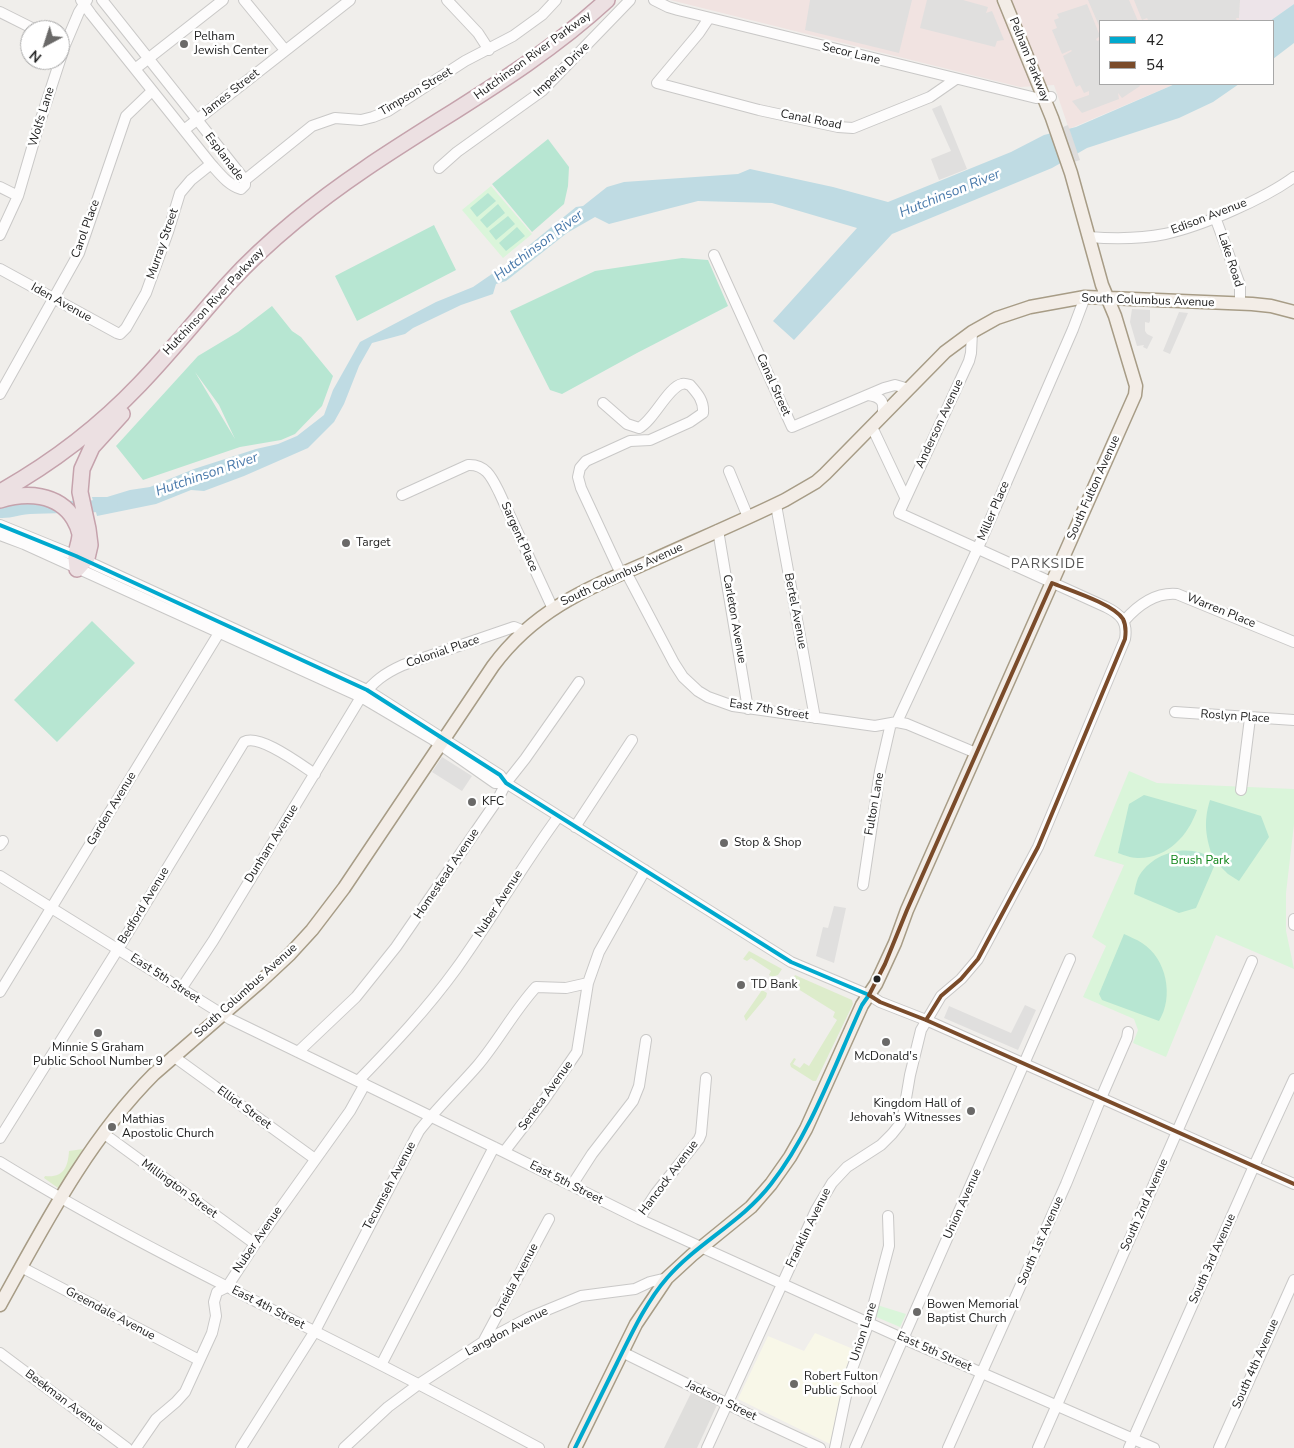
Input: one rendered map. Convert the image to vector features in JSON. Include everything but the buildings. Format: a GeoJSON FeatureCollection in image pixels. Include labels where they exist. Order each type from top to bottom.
{"type":"FeatureCollection","features":[{"type":"Feature","properties":{"kind":"highway","name":"Hutchinson River Parkway"},"geometry":{"type":"LineString","coordinates":[[0,482],[62,442],[104,407],[140,371],[230,269],[294,209],[346,171],[503,71],[564,26],[595,0]]}},
{"type":"Feature","properties":{"kind":"highway","name":"Hutchinson River Parkway"},"geometry":{"type":"LineString","coordinates":[[0,492],[56,457],[105,418],[148,375],[222,290],[264,248],[330,193],[365,168],[512,74],[566,34],[607,0]]}},
{"type":"Feature","properties":{"kind":"highway"},"geometry":{"type":"LineString","coordinates":[[80,562],[90,548],[84,530],[81,497],[82,472],[92,447],[173,357],[207,315],[222,290]]}},
{"type":"Feature","properties":{"kind":"highway"},"geometry":{"type":"LineString","coordinates":[[0,500],[20,496],[46,498],[58,503],[84,530]]}},
{"type":"Feature","properties":{"kind":"main road","name":"Pelham Parkway"},"geometry":{"type":"LineString","coordinates":[[1007,0],[1056,120]]}},
{"type":"Feature","properties":{"kind":"main road","name":"South Fulton Avenue"},"geometry":{"type":"LineString","coordinates":[[575,1448],[636,1324],[667,1278],[751,1207],[782,1170],[806,1129],[862,1006],[876,984],[895,943],[907,910],[1136,390],[1124,344],[1109,298],[1102,285],[1093,237],[1056,120]]}},
{"type":"Feature","properties":{"kind":"main road","name":"South Columbus Avenue"},"geometry":{"type":"LineString","coordinates":[[0,1305],[60,1198],[103,1133],[141,1087],[272,971],[312,930],[344,888],[493,666],[524,631],[553,609],[581,592],[776,505],[816,482],[945,352],[986,323],[1019,310],[1048,303],[1085,298],[1271,306],[1294,312]]}},
{"type":"Feature","properties":{"kind":"street","name":"Esplanade"},"geometry":{"type":"LineString","coordinates":[[84,1],[152,91],[211,164],[228,183],[240,189],[245,185],[245,180],[102,0]]}},
{"type":"Feature","properties":{"kind":"street"},"geometry":{"type":"LineString","coordinates":[[135,68],[223,0]]}},
{"type":"Feature","properties":{"kind":"street"},"geometry":{"type":"LineString","coordinates":[[244,0],[286,50]]}},
{"type":"Feature","properties":{"kind":"street","name":"James Street"},"geometry":{"type":"LineString","coordinates":[[184,130],[350,0]]}},
{"type":"Feature","properties":{"kind":"street"},"geometry":{"type":"LineString","coordinates":[[447,0],[478,33],[489,50]]}},
{"type":"Feature","properties":{"kind":"street","name":"Timpson Street"},"geometry":{"type":"LineString","coordinates":[[245,180],[312,126],[335,118],[361,120],[388,111],[465,61],[513,36],[535,21],[556,0]]}},
{"type":"Feature","properties":{"kind":"street","name":"Imperia Drive"},"geometry":{"type":"LineString","coordinates":[[439,168],[456,152],[542,91],[630,0]]}},
{"type":"Feature","properties":{"kind":"street","name":"Secor Lane"},"geometry":{"type":"LineString","coordinates":[[654,0],[668,7],[871,59],[1006,92],[1048,98]]}},
{"type":"Feature","properties":{"kind":"street","name":"Wolfs Lane"},"geometry":{"type":"LineString","coordinates":[[70,30],[84,1]]}},
{"type":"Feature","properties":{"kind":"street"},"geometry":{"type":"LineString","coordinates":[[0,12],[20,22]]}},
{"type":"Feature","properties":{"kind":"street","name":"Canal Road"},"geometry":{"type":"LineString","coordinates":[[709,18],[699,33],[657,83],[756,109],[838,127],[853,128],[930,97],[956,79]]}},
{"type":"Feature","properties":{"kind":"street","name":"Wolfs Lane"},"geometry":{"type":"LineString","coordinates":[[0,235],[18,196],[55,70]]}},
{"type":"Feature","properties":{"kind":"street","name":"Carol Place"},"geometry":{"type":"LineString","coordinates":[[0,394],[79,253],[126,116],[152,91]]}},
{"type":"Feature","properties":{"kind":"street","name":"Murray Street"},"geometry":{"type":"LineString","coordinates":[[123,332],[146,293],[180,193],[191,180],[211,164]]}},
{"type":"Feature","properties":{"kind":"street","name":"Edison Avenue"},"geometry":{"type":"LineString","coordinates":[[1093,237],[1130,238],[1165,234],[1215,217],[1255,199],[1294,177]]}},
{"type":"Feature","properties":{"kind":"street"},"geometry":{"type":"LineString","coordinates":[[0,187],[18,196]]}},
{"type":"Feature","properties":{"kind":"street","name":"Lake Road"},"geometry":{"type":"LineString","coordinates":[[1215,217],[1240,285],[1240,304]]}},
{"type":"Feature","properties":{"kind":"street","name":"Canal Street"},"geometry":{"type":"LineString","coordinates":[[714,255],[792,427],[894,385],[909,389]]}},
{"type":"Feature","properties":{"kind":"street","name":"Iden Avenue"},"geometry":{"type":"LineString","coordinates":[[0,270],[117,334],[123,332]]}},
{"type":"Feature","properties":{"kind":"street","name":"Miller Place"},"geometry":{"type":"LineString","coordinates":[[894,722],[977,550],[1085,298]]}},
{"type":"Feature","properties":{"kind":"street","name":"Anderson Avenue"},"geometry":{"type":"LineString","coordinates":[[972,332],[969,361],[899,513],[977,550]]}},
{"type":"Feature","properties":{"kind":"street","name":"East 7th Street"},"geometry":{"type":"LineString","coordinates":[[603,403],[627,424],[640,428],[647,424],[673,390],[682,384],[690,384],[704,405],[703,413],[690,422],[650,440],[630,441],[586,461],[580,468],[578,477],[581,488],[623,573],[683,677],[698,691],[708,697],[733,706],[875,726],[894,722],[907,724],[976,753]]}},
{"type":"Feature","properties":{"kind":"street"},"geometry":{"type":"LineString","coordinates":[[868,395],[876,396],[882,401],[884,408],[882,417]]}},
{"type":"Feature","properties":{"kind":"street"},"geometry":{"type":"LineString","coordinates":[[872,427],[905,497]]}},
{"type":"Feature","properties":{"kind":"street","name":"Sargent Place"},"geometry":{"type":"LineString","coordinates":[[402,495],[468,465],[476,465],[483,468],[490,475],[499,492],[524,550],[553,609]]}},
{"type":"Feature","properties":{"kind":"street"},"geometry":{"type":"LineString","coordinates":[[729,471],[748,517]]}},
{"type":"Feature","properties":{"kind":"street","name":"Bertel Avenue"},"geometry":{"type":"LineString","coordinates":[[776,505],[815,718]]}},
{"type":"Feature","properties":{"kind":"street"},"geometry":{"type":"LineString","coordinates":[[0,524],[364,694],[383,708],[442,742],[495,783],[506,783],[791,962],[1294,1184]]}},
{"type":"Feature","properties":{"kind":"street","name":"Carleton Avenue"},"geometry":{"type":"LineString","coordinates":[[718,530],[748,708]]}},
{"type":"Feature","properties":{"kind":"street"},"geometry":{"type":"LineString","coordinates":[[0,535],[80,562]]}},
{"type":"Feature","properties":{"kind":"street"},"geometry":{"type":"LineString","coordinates":[[977,550],[1106,607],[1117,613],[1124,621]]}},
{"type":"Feature","properties":{"kind":"street","name":"Warren Place"},"geometry":{"type":"LineString","coordinates":[[1124,621],[1135,609],[1152,598],[1160,594],[1177,594],[1294,642]]}},
{"type":"Feature","properties":{"kind":"street","name":"Franklin Avenue"},"geometry":{"type":"LineString","coordinates":[[707,1448],[816,1210],[832,1183],[847,1167],[881,1145],[900,1124],[904,1116],[915,1051],[921,1030],[941,996],[978,959],[1038,847],[1125,638],[1124,621]]}},
{"type":"Feature","properties":{"kind":"street","name":"Colonial Place"},"geometry":{"type":"LineString","coordinates":[[364,694],[379,678],[403,665],[514,626],[524,631]]}},
{"type":"Feature","properties":{"kind":"street","name":"Garden Avenue"},"geometry":{"type":"LineString","coordinates":[[0,992],[221,628]]}},
{"type":"Feature","properties":{"kind":"street","name":"Homestead Avenue"},"geometry":{"type":"LineString","coordinates":[[298,1052],[356,998],[396,947],[498,798],[506,783],[579,682]]}},
{"type":"Feature","properties":{"kind":"street","name":"Dunham Avenue"},"geometry":{"type":"LineString","coordinates":[[181,989],[364,694]]}},
{"type":"Feature","properties":{"kind":"street","name":"Roslyn Place"},"geometry":{"type":"LineString","coordinates":[[1175,712],[1294,720]]}},
{"type":"Feature","properties":{"kind":"street"},"geometry":{"type":"LineString","coordinates":[[1241,790],[1250,718]]}},
{"type":"Feature","properties":{"kind":"street","name":"Fulton Lane"},"geometry":{"type":"LineString","coordinates":[[863,885],[880,771],[894,722]]}},
{"type":"Feature","properties":{"kind":"street","name":"Bedford Avenue"},"geometry":{"type":"LineString","coordinates":[[0,1138],[244,742],[247,740],[264,743],[315,774]]}},
{"type":"Feature","properties":{"kind":"street"},"geometry":{"type":"LineString","coordinates":[[575,827],[632,740]]}},
{"type":"Feature","properties":{"kind":"street","name":"Nuber Avenue"},"geometry":{"type":"LineString","coordinates":[[136,1448],[156,1419],[185,1392],[212,1333],[216,1316],[214,1302],[217,1292],[227,1287],[315,1158],[350,1111],[362,1082],[414,1023],[458,967],[558,816]]}},
{"type":"Feature","properties":{"kind":"street","name":"Seneca Avenue"},"geometry":{"type":"LineString","coordinates":[[504,1152],[544,1100],[577,1052],[588,983],[599,952],[645,870]]}},
{"type":"Feature","properties":{"kind":"street","name":"East 5th Street"},"geometry":{"type":"LineString","coordinates":[[0,876],[222,1015],[701,1248],[1057,1406],[1131,1443],[1154,1448]]}},
{"type":"Feature","properties":{"kind":"street"},"geometry":{"type":"LineString","coordinates":[[1294,918],[1294,925]]}},
{"type":"Feature","properties":{"kind":"street","name":"Union Avenue"},"geometry":{"type":"LineString","coordinates":[[855,1448],[1070,959]]}},
{"type":"Feature","properties":{"kind":"street","name":"South 2nd Avenue"},"geometry":{"type":"LineString","coordinates":[[1038,1448],[1252,961]]}},
{"type":"Feature","properties":{"kind":"street","name":"Tecumseh Avenue"},"geometry":{"type":"LineString","coordinates":[[241,1448],[314,1331],[419,1131],[478,1064],[524,1000],[536,987],[566,988],[588,983]]}},
{"type":"Feature","properties":{"kind":"street","name":"South 1st Avenue"},"geometry":{"type":"LineString","coordinates":[[948,1448],[1066,1184],[1128,1038],[1128,1032]]}},
{"type":"Feature","properties":{"kind":"street"},"geometry":{"type":"LineString","coordinates":[[572,1186],[592,1154],[629,1107],[639,1086],[646,1040]]}},
{"type":"Feature","properties":{"kind":"street","name":"Elliot Street"},"geometry":{"type":"LineString","coordinates":[[174,1056],[315,1158]]}},
{"type":"Feature","properties":{"kind":"street","name":"Hancock Avenue"},"geometry":{"type":"LineString","coordinates":[[639,1219],[656,1193],[699,1140],[706,1078]]}},
{"type":"Feature","properties":{"kind":"street","name":"South 3rd Avenue"},"geometry":{"type":"LineString","coordinates":[[1131,1443],[1294,1079]]}},
{"type":"Feature","properties":{"kind":"street","name":"Millington Street"},"geometry":{"type":"LineString","coordinates":[[103,1133],[255,1244]]}},
{"type":"Feature","properties":{"kind":"street"},"geometry":{"type":"LineString","coordinates":[[381,1365],[494,1147]]}},
{"type":"Feature","properties":{"kind":"street","name":"East 4th Street"},"geometry":{"type":"LineString","coordinates":[[0,1162],[60,1198],[227,1287],[419,1384],[540,1448]]}},
{"type":"Feature","properties":{"kind":"street","name":"Union Lane"},"geometry":{"type":"LineString","coordinates":[[835,1448],[851,1372],[869,1322],[889,1246],[888,1216]]}},
{"type":"Feature","properties":{"kind":"street","name":"Oneida Avenue"},"geometry":{"type":"LineString","coordinates":[[483,1342],[548,1219]]}},
{"type":"Feature","properties":{"kind":"street","name":"Greendale Avenue"},"geometry":{"type":"LineString","coordinates":[[21,1267],[199,1360]]}},
{"type":"Feature","properties":{"kind":"street","name":"Langdon Avenue"},"geometry":{"type":"LineString","coordinates":[[344,1448],[388,1407],[419,1384],[483,1342],[530,1317],[576,1297],[592,1293],[635,1289],[650,1282],[667,1278]]}},
{"type":"Feature","properties":{"kind":"street","name":"South 4th Avenue"},"geometry":{"type":"LineString","coordinates":[[1219,1448],[1294,1280]]}},
{"type":"Feature","properties":{"kind":"street","name":"Jackson Street"},"geometry":{"type":"LineString","coordinates":[[622,1352],[820,1448]]}},
{"type":"Feature","properties":{"kind":"street","name":"Beekman Avenue"},"geometry":{"type":"LineString","coordinates":[[0,1353],[127,1448]]}},
{"type":"Feature","properties":{"kind":"shaded area"},"geometry":{"type":"Polygon","coordinates":[[[670,0],[1240,0],[1239,20],[1099,20],[1099,85],[1173,85],[1069,129],[1054,85],[1020,87],[670,0]]]}},
{"type":"Feature","properties":{"kind":"shaded area"},"geometry":{"type":"Polygon","coordinates":[[[810,0],[912,0],[899,53],[805,30],[810,0]]]}},
{"type":"Feature","properties":{"kind":"shaded area"},"geometry":{"type":"Polygon","coordinates":[[[927,0],[963,0],[988,7],[986,13],[992,11],[1004,40],[997,41],[995,47],[920,28],[927,0]]]}},
{"type":"Feature","properties":{"kind":"shaded area"},"geometry":{"type":"Polygon","coordinates":[[[1088,0],[1129,0],[1138,20],[1099,20],[1099,26],[1088,0]]]}},
{"type":"Feature","properties":{"kind":"shaded area"},"geometry":{"type":"Polygon","coordinates":[[[1134,0],[1240,0],[1239,18],[1236,18],[1237,20],[1148,20],[1147,18],[1142,20],[1134,0]]]}},
{"type":"Feature","properties":{"kind":"shaded area"},"geometry":{"type":"Polygon","coordinates":[[[1240,0],[1294,0],[1294,4],[1271,20],[1239,20],[1240,0]]]}},
{"type":"Feature","properties":{"kind":"shaded area"},"geometry":{"type":"Polygon","coordinates":[[[1087,4],[1099,34],[1099,37],[1096,39],[1099,40],[1099,85],[1140,86],[1122,98],[1118,93],[1119,99],[1082,113],[1072,101],[1089,95],[1089,91],[1084,93],[1080,85],[1076,87],[1063,56],[1072,51],[1062,54],[1052,30],[1057,28],[1054,20],[1059,18],[1057,14],[1087,4]]]}},
{"type":"Feature","properties":{"kind":"shaded area"},"geometry":{"type":"Polygon","coordinates":[[[941,105],[967,169],[939,180],[931,159],[951,151],[932,109],[941,105]]]}},
{"type":"Feature","properties":{"kind":"shaded area"},"geometry":{"type":"Polygon","coordinates":[[[1132,309],[1150,310],[1150,321],[1149,323],[1145,322],[1145,331],[1153,337],[1147,349],[1143,347],[1144,345],[1137,346],[1130,322],[1132,309]]]}},
{"type":"Feature","properties":{"kind":"shaded area"},"geometry":{"type":"Polygon","coordinates":[[[1179,312],[1188,313],[1170,354],[1163,351],[1179,312]]]}},
{"type":"Feature","properties":{"kind":"shaded area"},"geometry":{"type":"Polygon","coordinates":[[[442,757],[472,776],[462,791],[432,772],[442,757]]]}},
{"type":"Feature","properties":{"kind":"shaded area"},"geometry":{"type":"Polygon","coordinates":[[[834,906],[846,908],[834,963],[816,956],[823,927],[828,928],[834,906]]]}},
{"type":"Feature","properties":{"kind":"shaded area"},"geometry":{"type":"Polygon","coordinates":[[[1025,1005],[1036,1010],[1018,1050],[944,1018],[949,1006],[1011,1033],[1025,1005]]]}},
{"type":"Feature","properties":{"kind":"shaded area","name":"Robert Fulton Public School"},"geometry":{"type":"Polygon","coordinates":[[[815,1333],[853,1349],[846,1368],[830,1444],[738,1399],[768,1336],[804,1351],[815,1333]]]}},
{"type":"Feature","properties":{"kind":"shaded area"},"geometry":{"type":"Polygon","coordinates":[[[691,1393],[717,1405],[697,1448],[664,1448],[691,1393]]]}},
{"type":"Feature","properties":{"kind":"green space"},"geometry":{"type":"Polygon","coordinates":[[[548,139],[569,167],[568,186],[564,204],[532,232],[492,184],[548,139]]]}},
{"type":"Feature","properties":{"kind":"green space"},"geometry":{"type":"Polygon","coordinates":[[[491,186],[532,234],[503,258],[462,210],[491,186]]]}},
{"type":"Feature","properties":{"kind":"green space"},"geometry":{"type":"Polygon","coordinates":[[[488,193],[496,201],[477,217],[470,208],[488,193]]]}},
{"type":"Feature","properties":{"kind":"green space"},"geometry":{"type":"Polygon","coordinates":[[[498,204],[505,213],[487,228],[480,220],[498,204]]]}},
{"type":"Feature","properties":{"kind":"green space"},"geometry":{"type":"Polygon","coordinates":[[[508,216],[515,224],[496,240],[489,231],[508,216]]]}},
{"type":"Feature","properties":{"kind":"green space"},"geometry":{"type":"Polygon","coordinates":[[[434,225],[456,270],[357,321],[335,276],[434,225]]]}},
{"type":"Feature","properties":{"kind":"green space"},"geometry":{"type":"Polygon","coordinates":[[[517,227],[525,236],[506,251],[499,243],[517,227]]]}},
{"type":"Feature","properties":{"kind":"green space"},"geometry":{"type":"Polygon","coordinates":[[[682,258],[708,260],[728,306],[562,394],[550,390],[510,311],[595,271],[682,258]]]}},
{"type":"Feature","properties":{"kind":"green space"},"geometry":{"type":"Polygon","coordinates":[[[272,306],[333,376],[322,406],[295,434],[281,440],[240,447],[143,480],[116,446],[198,356],[238,332],[272,306]],[[195,372],[235,439],[219,405],[195,372]]]}},
{"type":"Feature","properties":{"kind":"green space"},"geometry":{"type":"Polygon","coordinates":[[[92,621],[135,663],[57,742],[14,700],[92,621]]]}},
{"type":"Feature","properties":{"kind":"green space","name":"Brush Park"},"geometry":{"type":"Polygon","coordinates":[[[1129,771],[1157,783],[1294,789],[1294,824],[1286,893],[1286,931],[1294,969],[1216,935],[1166,1057],[1133,1043],[1138,1030],[1134,1019],[1083,997],[1106,946],[1092,937],[1124,865],[1094,856],[1129,771]]]}},
{"type":"Feature","properties":{"kind":"green space"},"geometry":{"type":"Polygon","coordinates":[[[1144,795],[1197,810],[1182,837],[1167,850],[1158,855],[1132,858],[1118,853],[1129,804],[1144,795]]]}},
{"type":"Feature","properties":{"kind":"green space"},"geometry":{"type":"Polygon","coordinates":[[[1210,800],[1261,816],[1269,837],[1239,881],[1228,874],[1216,862],[1196,908],[1179,913],[1134,894],[1138,878],[1144,869],[1162,856],[1172,852],[1193,851],[1213,859],[1206,830],[1210,800]]]}},
{"type":"Feature","properties":{"kind":"green space"},"geometry":{"type":"Polygon","coordinates":[[[1124,934],[1151,950],[1162,968],[1167,990],[1164,1011],[1159,1021],[1102,1000],[1099,994],[1124,934]]]}},
{"type":"Feature","properties":{"kind":"green space"},"geometry":{"type":"Polygon","coordinates":[[[749,951],[782,969],[778,975],[772,977],[769,975],[771,971],[751,958],[747,961],[743,959],[749,951]]]}},
{"type":"Feature","properties":{"kind":"green space"},"geometry":{"type":"Polygon","coordinates":[[[795,975],[852,1000],[853,1004],[816,1081],[791,1067],[790,1064],[794,1058],[796,1059],[793,1064],[800,1068],[804,1063],[809,1066],[837,1020],[833,1017],[835,1012],[790,984],[795,975]]]}},
{"type":"Feature","properties":{"kind":"green space"},"geometry":{"type":"Polygon","coordinates":[[[762,990],[767,993],[766,997],[746,1021],[744,1016],[762,990]]]}},
{"type":"Feature","properties":{"kind":"green space"},"geometry":{"type":"Polygon","coordinates":[[[83,1149],[58,1188],[44,1178],[45,1176],[56,1175],[63,1171],[66,1167],[69,1151],[83,1149]]]}},
{"type":"Feature","properties":{"kind":"green space"},"geometry":{"type":"Polygon","coordinates":[[[877,1305],[906,1314],[900,1327],[874,1316],[877,1305]]]}},
{"type":"Feature","properties":{"kind":"water"},"geometry":{"type":"Polygon","coordinates":[[[1294,4],[1294,43],[1274,58],[1274,20],[1271,20],[1294,4]]]}},
{"type":"Feature","properties":{"kind":"water"},"geometry":{"type":"Polygon","coordinates":[[[1173,85],[1238,85],[1213,102],[1179,118],[1087,148],[1052,168],[892,234],[794,340],[773,321],[857,228],[772,203],[698,201],[609,224],[595,217],[567,233],[506,281],[496,284],[493,294],[461,305],[413,328],[405,334],[372,343],[359,366],[344,404],[334,422],[308,448],[204,491],[191,490],[156,504],[97,516],[92,497],[107,497],[130,490],[150,487],[194,469],[278,444],[297,436],[324,415],[333,390],[360,342],[436,302],[473,287],[505,265],[576,207],[583,206],[607,187],[624,182],[738,174],[750,169],[833,187],[888,202],[1011,152],[1044,135],[1076,127],[1173,85]]]}},
{"type":"Feature","properties":{"kind":"pier"},"geometry":{"type":"Polygon","coordinates":[[[1068,125],[1080,160],[1062,166],[1050,132],[1068,125]]]}},
{"type":"Feature","properties":{"kind":"waterway","name":"Hutchinson River"},"geometry":{"type":"LineString","coordinates":[[0,512],[26,508],[112,505]]}},
{"type":"Feature","properties":{"kind":"transit line","name":"42"},"geometry":{"type":"LineString","coordinates":[[0,525],[76,556],[367,690],[500,775],[506,783],[791,962],[869,995],[862,1005],[810,1121],[785,1164],[771,1184],[747,1210],[679,1265],[659,1287],[633,1330],[575,1448]]}},
{"type":"Feature","properties":{"kind":"transit line","name":"54"},"geometry":{"type":"LineString","coordinates":[[869,995],[885,964],[907,910],[1052,583],[1090,598],[1118,613],[1125,624],[1125,639],[1038,847],[978,959],[961,979],[941,996],[926,1020]]}},
{"type":"Feature","properties":{"kind":"transit line","name":"54"},"geometry":{"type":"LineString","coordinates":[[869,995],[880,1002],[926,1020],[1294,1184]]}},
{"type":"Feature","properties":{"kind":"place","name":"Pelham Jewish Center"},"geometry":{"type":"Point","coordinates":[184,44]}},
{"type":"Feature","properties":{"kind":"place","name":"Target"},"geometry":{"type":"Point","coordinates":[346,543]}},
{"type":"Feature","properties":{"kind":"place","name":"KFC"},"geometry":{"type":"Point","coordinates":[472,802]}},
{"type":"Feature","properties":{"kind":"place","name":"Stop & Shop"},"geometry":{"type":"Point","coordinates":[724,843]}},
{"type":"Feature","properties":{"kind":"place","name":"TD Bank"},"geometry":{"type":"Point","coordinates":[741,985]}},
{"type":"Feature","properties":{"kind":"place","name":"Minnie S Graham Public School Number 9"},"geometry":{"type":"Point","coordinates":[98,1033]}},
{"type":"Feature","properties":{"kind":"place","name":"McDonald's"},"geometry":{"type":"Point","coordinates":[886,1042]}},
{"type":"Feature","properties":{"kind":"place","name":"Kingdom Hall of Jehovah’s Witnesses"},"geometry":{"type":"Point","coordinates":[971,1111]}},
{"type":"Feature","properties":{"kind":"place","name":"Mathias Apostolic Church"},"geometry":{"type":"Point","coordinates":[112,1127]}},
{"type":"Feature","properties":{"kind":"place","name":"Bowen Memorial Baptist Church"},"geometry":{"type":"Point","coordinates":[917,1312]}},
{"type":"Feature","properties":{"kind":"place","name":"Robert Fulton Public School"},"geometry":{"type":"Point","coordinates":[794,1384]}},
{"type":"Feature","properties":{"kind":"district","name":"PARKSIDE"},"geometry":{"type":"Point","coordinates":[1048,565]}}]}
